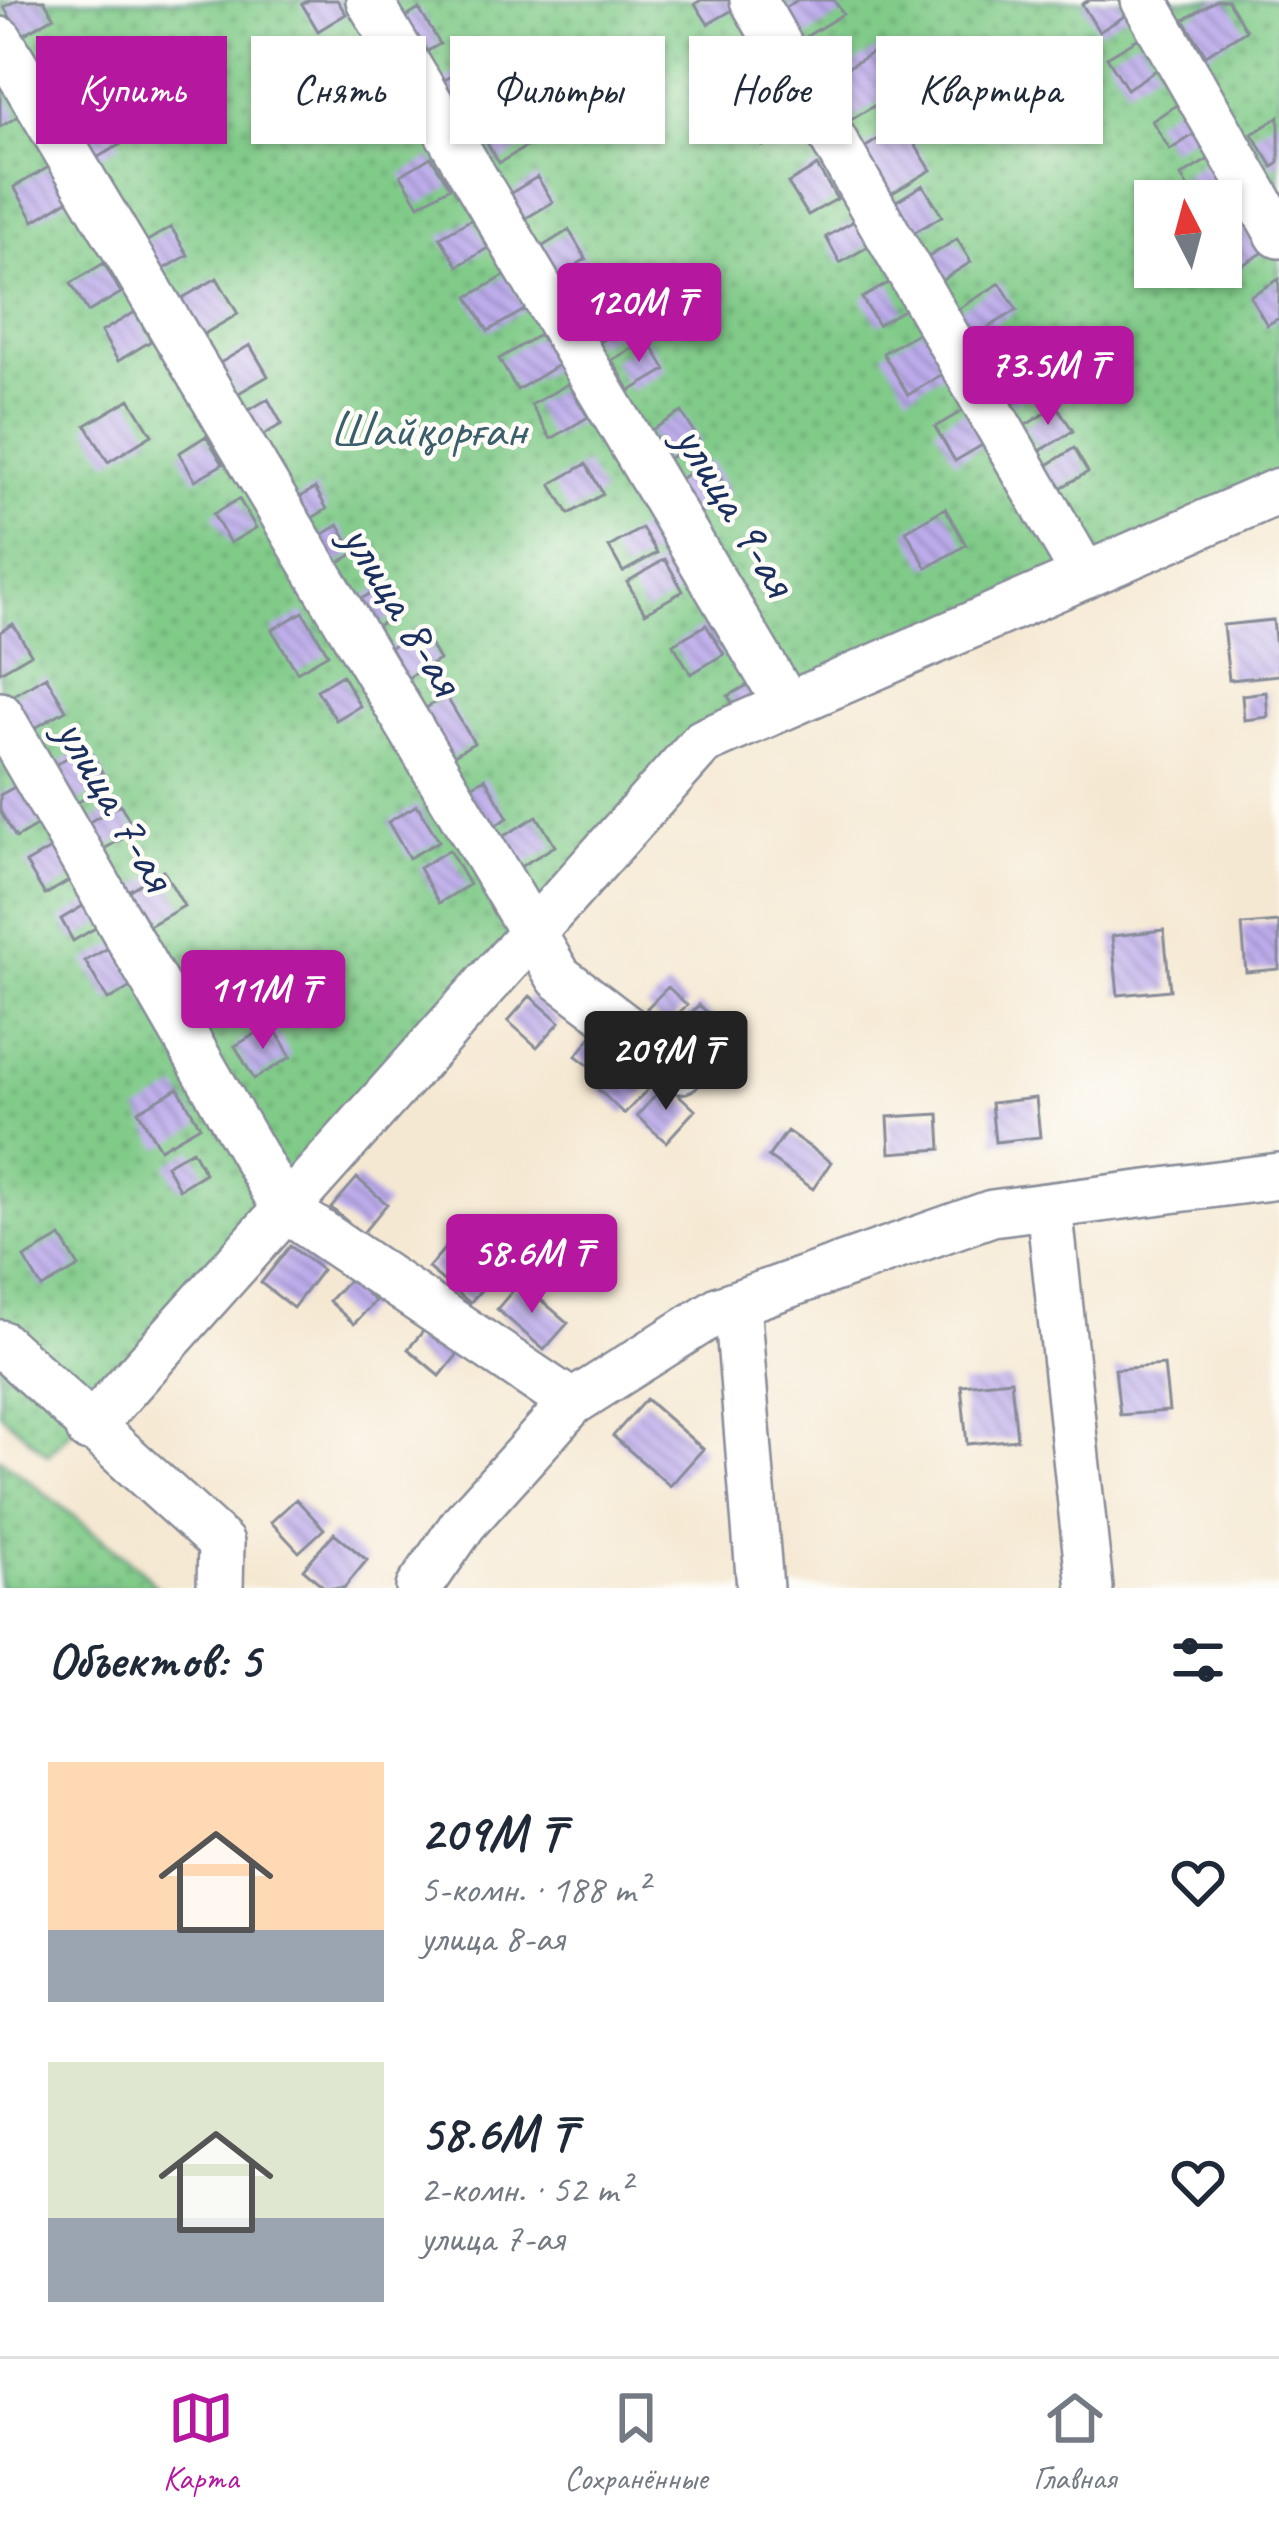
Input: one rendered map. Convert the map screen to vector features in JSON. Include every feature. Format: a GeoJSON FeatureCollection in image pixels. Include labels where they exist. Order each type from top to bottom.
{"type":"FeatureCollection","features":[{"type":"Feature","properties":{"kind":"street","name":"улица 9-ая"},"geometry":{"type":"LineString","coordinates":[[369,0],[787,705]]}},
{"type":"Feature","properties":{"kind":"street"},"geometry":{"type":"LineString","coordinates":[[752,0],[1085,576]]}},
{"type":"Feature","properties":{"kind":"street"},"geometry":{"type":"LineString","coordinates":[[1144,0],[1279,235]]}},
{"type":"Feature","properties":{"kind":"street","name":"улица 8-ая"},"geometry":{"type":"LineString","coordinates":[[0,40],[559,977],[681,1070]]}},
{"type":"Feature","properties":{"kind":"street"},"geometry":{"type":"LineString","coordinates":[[89,1429],[703,742],[1279,491]]}},
{"type":"Feature","properties":{"kind":"street","name":"улица 7-ая"},"geometry":{"type":"LineString","coordinates":[[0,715],[285,1209],[572,1403]]}},
{"type":"Feature","properties":{"kind":"street"},"geometry":{"type":"LineString","coordinates":[[418,1588],[464,1523],[572,1403],[737,1304],[992,1213],[1279,1176]]}},
{"type":"Feature","properties":{"kind":"street"},"geometry":{"type":"LineString","coordinates":[[1049,1206],[1090,1588]]}},
{"type":"Feature","properties":{"kind":"street"},"geometry":{"type":"LineString","coordinates":[[737,1304],[760,1588]]}},
{"type":"Feature","properties":{"kind":"street"},"geometry":{"type":"LineString","coordinates":[[0,1343],[89,1429],[221,1543],[220,1588]]}},
{"type":"Feature","properties":{"kind":"green space","name":"Шайқорған"},"geometry":{"type":"Polygon","coordinates":[[[0,0],[1279,0],[1279,503],[721,738],[48,1455],[0,1413],[0,0]]]}},
{"type":"Feature","properties":{"kind":"green space"},"geometry":{"type":"Polygon","coordinates":[[[0,1458],[143,1571],[157,1588],[0,1588],[0,1458]]]}},
{"type":"Feature","properties":{"kind":"building"},"geometry":{"type":"Polygon","coordinates":[[[17,0],[44,0],[54,17],[21,36],[4,7],[17,0]]]}},
{"type":"Feature","properties":{"kind":"building"},"geometry":{"type":"Polygon","coordinates":[[[337,0],[346,14],[318,31],[302,4],[337,0]]]}},
{"type":"Feature","properties":{"kind":"building"},"geometry":{"type":"Polygon","coordinates":[[[731,0],[736,8],[708,24],[695,4],[731,0]]]}},
{"type":"Feature","properties":{"kind":"building"},"geometry":{"type":"Polygon","coordinates":[[[797,0],[834,0],[843,14],[807,36],[796,36],[780,11],[797,0]]]}},
{"type":"Feature","properties":{"kind":"building"},"geometry":{"type":"Polygon","coordinates":[[[1119,0],[1128,14],[1099,32],[1082,4],[1119,0]]]}},
{"type":"Feature","properties":{"kind":"building"},"geometry":{"type":"Polygon","coordinates":[[[1217,0],[1227,0],[1246,30],[1206,55],[1184,20],[1217,0]]]}},
{"type":"Feature","properties":{"kind":"building"},"geometry":{"type":"Polygon","coordinates":[[[419,9],[440,44],[426,52],[426,36],[405,36],[397,23],[419,9]]]}},
{"type":"Feature","properties":{"kind":"building"},"geometry":{"type":"Polygon","coordinates":[[[1139,38],[1158,69],[1127,89],[1107,57],[1139,38]]]}},
{"type":"Feature","properties":{"kind":"building"},"geometry":{"type":"Polygon","coordinates":[[[876,50],[876,105],[852,119],[852,65],[876,50]]]}},
{"type":"Feature","properties":{"kind":"building"},"geometry":{"type":"Polygon","coordinates":[[[450,77],[450,97],[441,82],[450,77]]]}},
{"type":"Feature","properties":{"kind":"building"},"geometry":{"type":"Polygon","coordinates":[[[0,85],[19,116],[0,127],[0,85]]]}},
{"type":"Feature","properties":{"kind":"building"},"geometry":{"type":"Polygon","coordinates":[[[1178,104],[1196,133],[1170,150],[1152,121],[1178,104]]]}},
{"type":"Feature","properties":{"kind":"building"},"geometry":{"type":"Polygon","coordinates":[[[1279,117],[1279,163],[1273,167],[1252,134],[1279,117]]]}},
{"type":"Feature","properties":{"kind":"building"},"geometry":{"type":"Polygon","coordinates":[[[876,140],[915,144],[931,170],[889,195],[861,150],[876,140]]]}},
{"type":"Feature","properties":{"kind":"building"},"geometry":{"type":"Polygon","coordinates":[[[81,144],[121,144],[91,161],[81,144]]]}},
{"type":"Feature","properties":{"kind":"building"},"geometry":{"type":"Polygon","coordinates":[[[488,144],[531,144],[499,163],[488,144]]]}},
{"type":"Feature","properties":{"kind":"building"},"geometry":{"type":"Polygon","coordinates":[[[1217,154],[1234,180],[1183,180],[1181,176],[1217,154]]]}},
{"type":"Feature","properties":{"kind":"building"},"geometry":{"type":"Polygon","coordinates":[[[431,157],[450,187],[419,205],[401,175],[431,157]]]}},
{"type":"Feature","properties":{"kind":"building"},"geometry":{"type":"Polygon","coordinates":[[[54,164],[73,197],[34,221],[14,187],[54,164]]]}},
{"type":"Feature","properties":{"kind":"building"},"geometry":{"type":"Polygon","coordinates":[[[817,166],[837,199],[808,215],[788,183],[817,166]]]}},
{"type":"Feature","properties":{"kind":"building"},"geometry":{"type":"Polygon","coordinates":[[[537,177],[553,202],[523,220],[508,195],[537,177]]]}},
{"type":"Feature","properties":{"kind":"building"},"geometry":{"type":"Polygon","coordinates":[[[923,185],[942,216],[912,234],[893,203],[923,185]]]}},
{"type":"Feature","properties":{"kind":"building"},"geometry":{"type":"Polygon","coordinates":[[[472,219],[488,248],[458,266],[440,237],[472,219]]]}},
{"type":"Feature","properties":{"kind":"building"},"geometry":{"type":"Polygon","coordinates":[[[854,221],[869,246],[840,263],[826,237],[854,221]]]}},
{"type":"Feature","properties":{"kind":"building"},"geometry":{"type":"Polygon","coordinates":[[[1242,222],[1264,252],[1242,265],[1242,222]]]}},
{"type":"Feature","properties":{"kind":"building"},"geometry":{"type":"Polygon","coordinates":[[[171,227],[188,255],[154,275],[137,247],[171,227]]]}},
{"type":"Feature","properties":{"kind":"building"},"geometry":{"type":"Polygon","coordinates":[[[569,230],[586,259],[557,277],[540,248],[569,230]]]}},
{"type":"Feature","properties":{"kind":"building"},"geometry":{"type":"Polygon","coordinates":[[[957,239],[971,262],[941,281],[927,258],[957,239]]]}},
{"type":"Feature","properties":{"kind":"building"},"geometry":{"type":"Polygon","coordinates":[[[104,263],[121,293],[88,312],[71,283],[104,263]]]}},
{"type":"Feature","properties":{"kind":"building"},"geometry":{"type":"Polygon","coordinates":[[[506,275],[526,309],[488,331],[468,297],[506,275]]]}},
{"type":"Feature","properties":{"kind":"building"},"geometry":{"type":"Polygon","coordinates":[[[217,278],[238,314],[199,337],[177,301],[217,278]]]}},
{"type":"Feature","properties":{"kind":"building"},"geometry":{"type":"Polygon","coordinates":[[[1279,279],[1279,318],[1267,325],[1250,296],[1279,279]]]}},
{"type":"Feature","properties":{"kind":"building"},"geometry":{"type":"Polygon","coordinates":[[[890,282],[905,309],[878,325],[862,298],[890,282]]]}},
{"type":"Feature","properties":{"kind":"building"},"geometry":{"type":"Polygon","coordinates":[[[615,283],[637,320],[595,345],[573,308],[615,283]]]}},
{"type":"Feature","properties":{"kind":"building"},"geometry":{"type":"Polygon","coordinates":[[[1000,283],[1017,310],[974,336],[957,310],[1000,283]]]}},
{"type":"Feature","properties":{"kind":"building"},"geometry":{"type":"Polygon","coordinates":[[[135,312],[151,341],[118,361],[101,332],[135,312]]]}},
{"type":"Feature","properties":{"kind":"building"},"geometry":{"type":"Polygon","coordinates":[[[924,329],[949,370],[908,395],[883,353],[924,329]]]}},
{"type":"Feature","properties":{"kind":"building"},"geometry":{"type":"Polygon","coordinates":[[[540,334],[558,365],[517,390],[499,359],[540,334]]]}},
{"type":"Feature","properties":{"kind":"building"},"geometry":{"type":"Polygon","coordinates":[[[648,339],[666,370],[630,391],[612,360],[648,339]]]}},
{"type":"Feature","properties":{"kind":"building"},"geometry":{"type":"Polygon","coordinates":[[[250,345],[268,376],[237,394],[220,363],[250,345]]]}},
{"type":"Feature","properties":{"kind":"building"},"geometry":{"type":"Polygon","coordinates":[[[1033,346],[1053,379],[1012,404],[992,372],[1033,346]]]}},
{"type":"Feature","properties":{"kind":"building"},"geometry":{"type":"Polygon","coordinates":[[[568,384],[588,417],[551,439],[531,405],[568,384]]]}},
{"type":"Feature","properties":{"kind":"building"},"geometry":{"type":"Polygon","coordinates":[[[130,399],[152,435],[108,462],[86,425],[130,399]]]}},
{"type":"Feature","properties":{"kind":"building"},"geometry":{"type":"Polygon","coordinates":[[[268,399],[282,424],[250,443],[235,418],[268,399]]]}},
{"type":"Feature","properties":{"kind":"building"},"geometry":{"type":"Polygon","coordinates":[[[1057,406],[1073,431],[1040,451],[1024,426],[1057,406]]]}},
{"type":"Feature","properties":{"kind":"building"},"geometry":{"type":"Polygon","coordinates":[[[964,410],[984,444],[955,461],[935,427],[964,410]]]}},
{"type":"Feature","properties":{"kind":"building"},"geometry":{"type":"Polygon","coordinates":[[[682,412],[699,441],[664,461],[648,432],[682,412]]]}},
{"type":"Feature","properties":{"kind":"building"},"geometry":{"type":"Polygon","coordinates":[[[206,436],[223,464],[195,480],[179,453],[206,436]]]}},
{"type":"Feature","properties":{"kind":"building"},"geometry":{"type":"Polygon","coordinates":[[[1074,448],[1088,472],[1057,490],[1043,468],[1074,448]]]}},
{"type":"Feature","properties":{"kind":"building"},"geometry":{"type":"Polygon","coordinates":[[[710,461],[729,493],[687,518],[668,486],[710,461]]]}},
{"type":"Feature","properties":{"kind":"building"},"geometry":{"type":"Polygon","coordinates":[[[586,464],[603,494],[569,514],[551,484],[586,464]]]}},
{"type":"Feature","properties":{"kind":"building"},"geometry":{"type":"Polygon","coordinates":[[[315,488],[327,509],[299,526],[287,505],[315,488]]]}},
{"type":"Feature","properties":{"kind":"building"},"geometry":{"type":"Polygon","coordinates":[[[239,499],[256,528],[230,543],[213,514],[239,499]]]}},
{"type":"Feature","properties":{"kind":"building"},"geometry":{"type":"Polygon","coordinates":[[[945,508],[966,545],[927,568],[906,531],[945,508]]]}},
{"type":"Feature","properties":{"kind":"building"},"geometry":{"type":"Polygon","coordinates":[[[339,525],[355,553],[325,571],[308,543],[339,525]]]}},
{"type":"Feature","properties":{"kind":"building"},"geometry":{"type":"Polygon","coordinates":[[[642,528],[657,553],[623,572],[609,547],[642,528]]]}},
{"type":"Feature","properties":{"kind":"building"},"geometry":{"type":"Polygon","coordinates":[[[665,559],[683,591],[645,613],[627,582],[665,559]]]}},
{"type":"Feature","properties":{"kind":"building"},"geometry":{"type":"Polygon","coordinates":[[[381,587],[397,614],[365,633],[349,606],[381,587]]]}},
{"type":"Feature","properties":{"kind":"building"},"geometry":{"type":"Polygon","coordinates":[[[303,612],[328,654],[297,672],[272,630],[303,612]]]}},
{"type":"Feature","properties":{"kind":"building"},"geometry":{"type":"Polygon","coordinates":[[[1273,620],[1279,675],[1229,680],[1223,625],[1273,620]]]}},
{"type":"Feature","properties":{"kind":"building"},"geometry":{"type":"Polygon","coordinates":[[[13,624],[31,654],[0,672],[0,632],[13,624]]]}},
{"type":"Feature","properties":{"kind":"building"},"geometry":{"type":"Polygon","coordinates":[[[706,625],[724,654],[691,674],[673,644],[706,625]]]}},
{"type":"Feature","properties":{"kind":"building"},"geometry":{"type":"Polygon","coordinates":[[[421,629],[439,660],[397,684],[379,654],[421,629]]]}},
{"type":"Feature","properties":{"kind":"building"},"geometry":{"type":"Polygon","coordinates":[[[342,675],[360,706],[336,720],[317,690],[342,675]]]}},
{"type":"Feature","properties":{"kind":"building"},"geometry":{"type":"Polygon","coordinates":[[[46,676],[66,710],[30,731],[10,697],[46,676]]]}},
{"type":"Feature","properties":{"kind":"building"},"geometry":{"type":"Polygon","coordinates":[[[753,682],[765,703],[741,717],[728,696],[753,682]]]}},
{"type":"Feature","properties":{"kind":"building"},"geometry":{"type":"Polygon","coordinates":[[[1266,692],[1268,717],[1244,720],[1242,695],[1266,692]]]}},
{"type":"Feature","properties":{"kind":"building"},"geometry":{"type":"Polygon","coordinates":[[[446,696],[474,743],[444,761],[416,714],[446,696]]]}},
{"type":"Feature","properties":{"kind":"building"},"geometry":{"type":"Polygon","coordinates":[[[87,746],[109,784],[75,804],[53,766],[87,746]]]}},
{"type":"Feature","properties":{"kind":"building"},"geometry":{"type":"Polygon","coordinates":[[[485,778],[508,818],[484,832],[461,792],[485,778]]]}},
{"type":"Feature","properties":{"kind":"building"},"geometry":{"type":"Polygon","coordinates":[[[22,783],[45,821],[16,838],[0,811],[0,795],[22,783]]]}},
{"type":"Feature","properties":{"kind":"building"},"geometry":{"type":"Polygon","coordinates":[[[120,804],[136,831],[102,850],[86,824],[120,804]]]}},
{"type":"Feature","properties":{"kind":"building"},"geometry":{"type":"Polygon","coordinates":[[[417,805],[439,841],[409,858],[388,822],[417,805]]]}},
{"type":"Feature","properties":{"kind":"building"},"geometry":{"type":"Polygon","coordinates":[[[537,816],[555,846],[515,870],[497,840],[537,816]]]}},
{"type":"Feature","properties":{"kind":"building"},"geometry":{"type":"Polygon","coordinates":[[[59,844],[77,876],[45,895],[26,863],[59,844]]]}},
{"type":"Feature","properties":{"kind":"building"},"geometry":{"type":"Polygon","coordinates":[[[449,850],[469,885],[439,903],[419,868],[449,850]]]}},
{"type":"Feature","properties":{"kind":"building"},"geometry":{"type":"Polygon","coordinates":[[[163,870],[184,906],[149,926],[128,891],[163,870]]]}},
{"type":"Feature","properties":{"kind":"building"},"geometry":{"type":"Polygon","coordinates":[[[91,901],[104,923],[73,941],[61,919],[91,901]]]}},
{"type":"Feature","properties":{"kind":"building"},"geometry":{"type":"Polygon","coordinates":[[[1279,922],[1279,969],[1246,972],[1242,925],[1279,922]]]}},
{"type":"Feature","properties":{"kind":"building"},"geometry":{"type":"Polygon","coordinates":[[[1164,930],[1170,990],[1118,995],[1112,936],[1164,930]]]}},
{"type":"Feature","properties":{"kind":"building"},"geometry":{"type":"Polygon","coordinates":[[[119,942],[142,981],[108,1000],[85,961],[119,942]]]}},
{"type":"Feature","properties":{"kind":"building"},"geometry":{"type":"Polygon","coordinates":[[[668,987],[687,1005],[665,1027],[647,1008],[668,987]]]}},
{"type":"Feature","properties":{"kind":"building"},"geometry":{"type":"Polygon","coordinates":[[[530,996],[560,1022],[537,1047],[508,1021],[530,996]]]}},
{"type":"Feature","properties":{"kind":"building"},"geometry":{"type":"Polygon","coordinates":[[[699,1005],[726,1031],[705,1052],[678,1027],[699,1005]]]}},
{"type":"Feature","properties":{"kind":"building"},"geometry":{"type":"Polygon","coordinates":[[[272,1024],[291,1057],[254,1079],[235,1046],[272,1024]]]}},
{"type":"Feature","properties":{"kind":"building"},"geometry":{"type":"Polygon","coordinates":[[[596,1031],[615,1044],[595,1070],[576,1056],[596,1031]]]}},
{"type":"Feature","properties":{"kind":"building"},"geometry":{"type":"Polygon","coordinates":[[[625,1060],[651,1086],[624,1114],[597,1088],[625,1060]]]}},
{"type":"Feature","properties":{"kind":"building"},"geometry":{"type":"Polygon","coordinates":[[[666,1083],[695,1110],[666,1142],[637,1116],[666,1083]]]}},
{"type":"Feature","properties":{"kind":"building"},"geometry":{"type":"Polygon","coordinates":[[[178,1088],[200,1126],[160,1149],[138,1111],[178,1088]]]}},
{"type":"Feature","properties":{"kind":"building"},"geometry":{"type":"Polygon","coordinates":[[[1036,1098],[1040,1137],[995,1142],[991,1103],[1036,1098]]]}},
{"type":"Feature","properties":{"kind":"building"},"geometry":{"type":"Polygon","coordinates":[[[939,1114],[941,1149],[890,1153],[888,1117],[939,1114]]]}},
{"type":"Feature","properties":{"kind":"building"},"geometry":{"type":"Polygon","coordinates":[[[787,1131],[831,1162],[813,1189],[768,1157],[787,1131]]]}},
{"type":"Feature","properties":{"kind":"building"},"geometry":{"type":"Polygon","coordinates":[[[192,1150],[205,1173],[179,1189],[166,1165],[192,1150]]]}},
{"type":"Feature","properties":{"kind":"building"},"geometry":{"type":"Polygon","coordinates":[[[357,1178],[387,1204],[362,1234],[331,1208],[357,1178]]]}},
{"type":"Feature","properties":{"kind":"building"},"geometry":{"type":"Polygon","coordinates":[[[455,1236],[497,1271],[470,1303],[428,1268],[455,1236]]]}},
{"type":"Feature","properties":{"kind":"building"},"geometry":{"type":"Polygon","coordinates":[[[61,1237],[79,1267],[42,1288],[24,1258],[61,1237]]]}},
{"type":"Feature","properties":{"kind":"building"},"geometry":{"type":"Polygon","coordinates":[[[290,1246],[322,1270],[293,1308],[261,1283],[290,1246]]]}},
{"type":"Feature","properties":{"kind":"building"},"geometry":{"type":"Polygon","coordinates":[[[350,1278],[375,1301],[354,1324],[329,1301],[350,1278]]]}},
{"type":"Feature","properties":{"kind":"building"},"geometry":{"type":"Polygon","coordinates":[[[520,1282],[568,1323],[544,1350],[497,1309],[520,1282]]]}},
{"type":"Feature","properties":{"kind":"building"},"geometry":{"type":"Polygon","coordinates":[[[430,1323],[462,1349],[440,1376],[408,1349],[430,1323]]]}},
{"type":"Feature","properties":{"kind":"building"},"geometry":{"type":"Polygon","coordinates":[[[1164,1365],[1169,1411],[1120,1415],[1115,1369],[1164,1365]]]}},
{"type":"Feature","properties":{"kind":"building"},"geometry":{"type":"Polygon","coordinates":[[[1011,1380],[1017,1439],[967,1444],[961,1385],[1011,1380]]]}},
{"type":"Feature","properties":{"kind":"building"},"geometry":{"type":"Polygon","coordinates":[[[646,1399],[703,1449],[670,1486],[613,1436],[646,1399]]]}},
{"type":"Feature","properties":{"kind":"building"},"geometry":{"type":"Polygon","coordinates":[[[296,1499],[324,1529],[299,1552],[271,1522],[296,1499]]]}},
{"type":"Feature","properties":{"kind":"building"},"geometry":{"type":"Polygon","coordinates":[[[334,1533],[367,1560],[344,1588],[325,1588],[303,1569],[334,1533]]]}}]}
